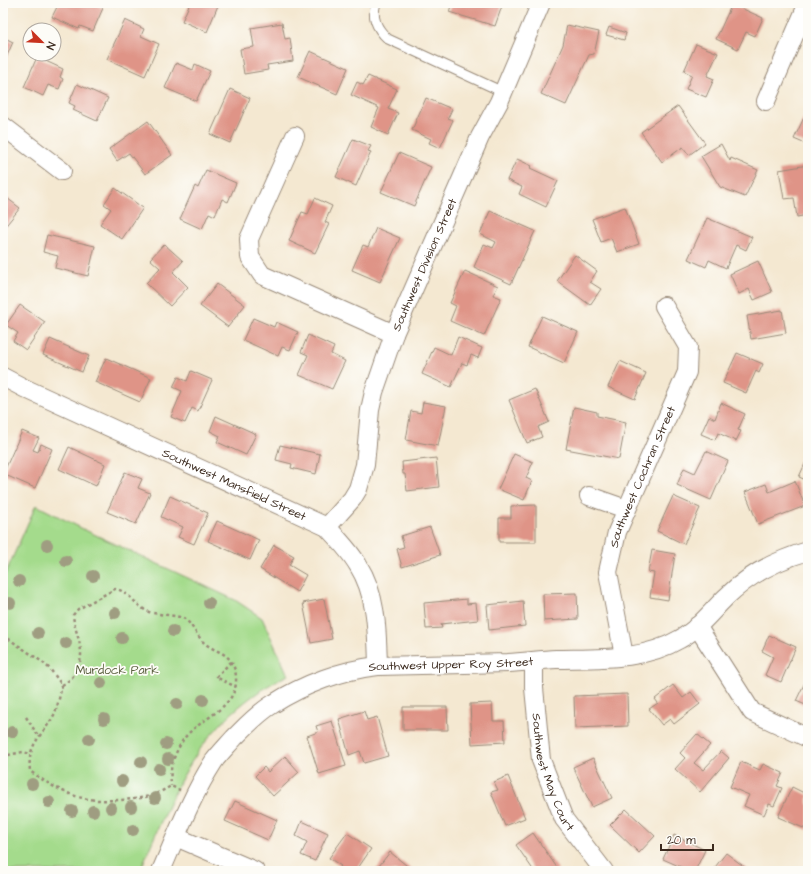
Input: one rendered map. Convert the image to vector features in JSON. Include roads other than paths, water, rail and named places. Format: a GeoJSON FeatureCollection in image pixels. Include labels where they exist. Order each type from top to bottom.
{"type":"FeatureCollection","features":[{"type":"Feature","properties":{"kind":"street","name":"Southwest Division Street"},"geometry":{"type":"LineString","coordinates":[[327,527],[352,499],[363,475],[370,410],[379,375],[394,334],[480,137],[503,92],[541,3]]}},
{"type":"Feature","properties":{"kind":"street"},"geometry":{"type":"LineString","coordinates":[[766,101],[808,3]]}},
{"type":"Feature","properties":{"kind":"street"},"geometry":{"type":"LineString","coordinates":[[3,126],[62,171]]}},
{"type":"Feature","properties":{"kind":"street"},"geometry":{"type":"LineString","coordinates":[[295,136],[249,239],[250,257],[262,275],[394,334]]}},
{"type":"Feature","properties":{"kind":"street","name":"Southwest Cochran Street"},"geometry":{"type":"LineString","coordinates":[[624,656],[608,572],[617,532],[626,509],[687,372],[688,347],[664,306]]}},
{"type":"Feature","properties":{"kind":"street","name":"Southwest Mansfield Street"},"geometry":{"type":"LineString","coordinates":[[3,377],[327,527],[346,547],[359,566],[372,595],[377,628],[378,666]]}},
{"type":"Feature","properties":{"kind":"street"},"geometry":{"type":"LineString","coordinates":[[589,496],[626,509]]}},
{"type":"Feature","properties":{"kind":"street","name":"Southwest Upper Roy Street"},"geometry":{"type":"LineString","coordinates":[[161,871],[195,796],[216,759],[256,717],[273,704],[309,685],[358,668],[378,666],[534,662],[624,656],[653,651],[681,639],[751,577],[792,555],[808,551]]}},
{"type":"Feature","properties":{"kind":"street"},"geometry":{"type":"LineString","coordinates":[[697,626],[752,712],[808,738]]}},
{"type":"Feature","properties":{"kind":"street","name":"Southwest May Court"},"geometry":{"type":"LineString","coordinates":[[534,662],[534,688],[541,760],[564,819],[604,871]]}},
{"type":"Feature","properties":{"kind":"street"},"geometry":{"type":"LineString","coordinates":[[176,837],[255,871]]}},
{"type":"Feature","properties":{"kind":"lane"},"geometry":{"type":"LineString","coordinates":[[376,3],[373,11],[376,22],[380,32],[388,39],[503,92]]}},
{"type":"Feature","properties":{"kind":"park label","name":"Murdock Park"},"geometry":{"type":"Point","coordinates":[117,670]}}]}
